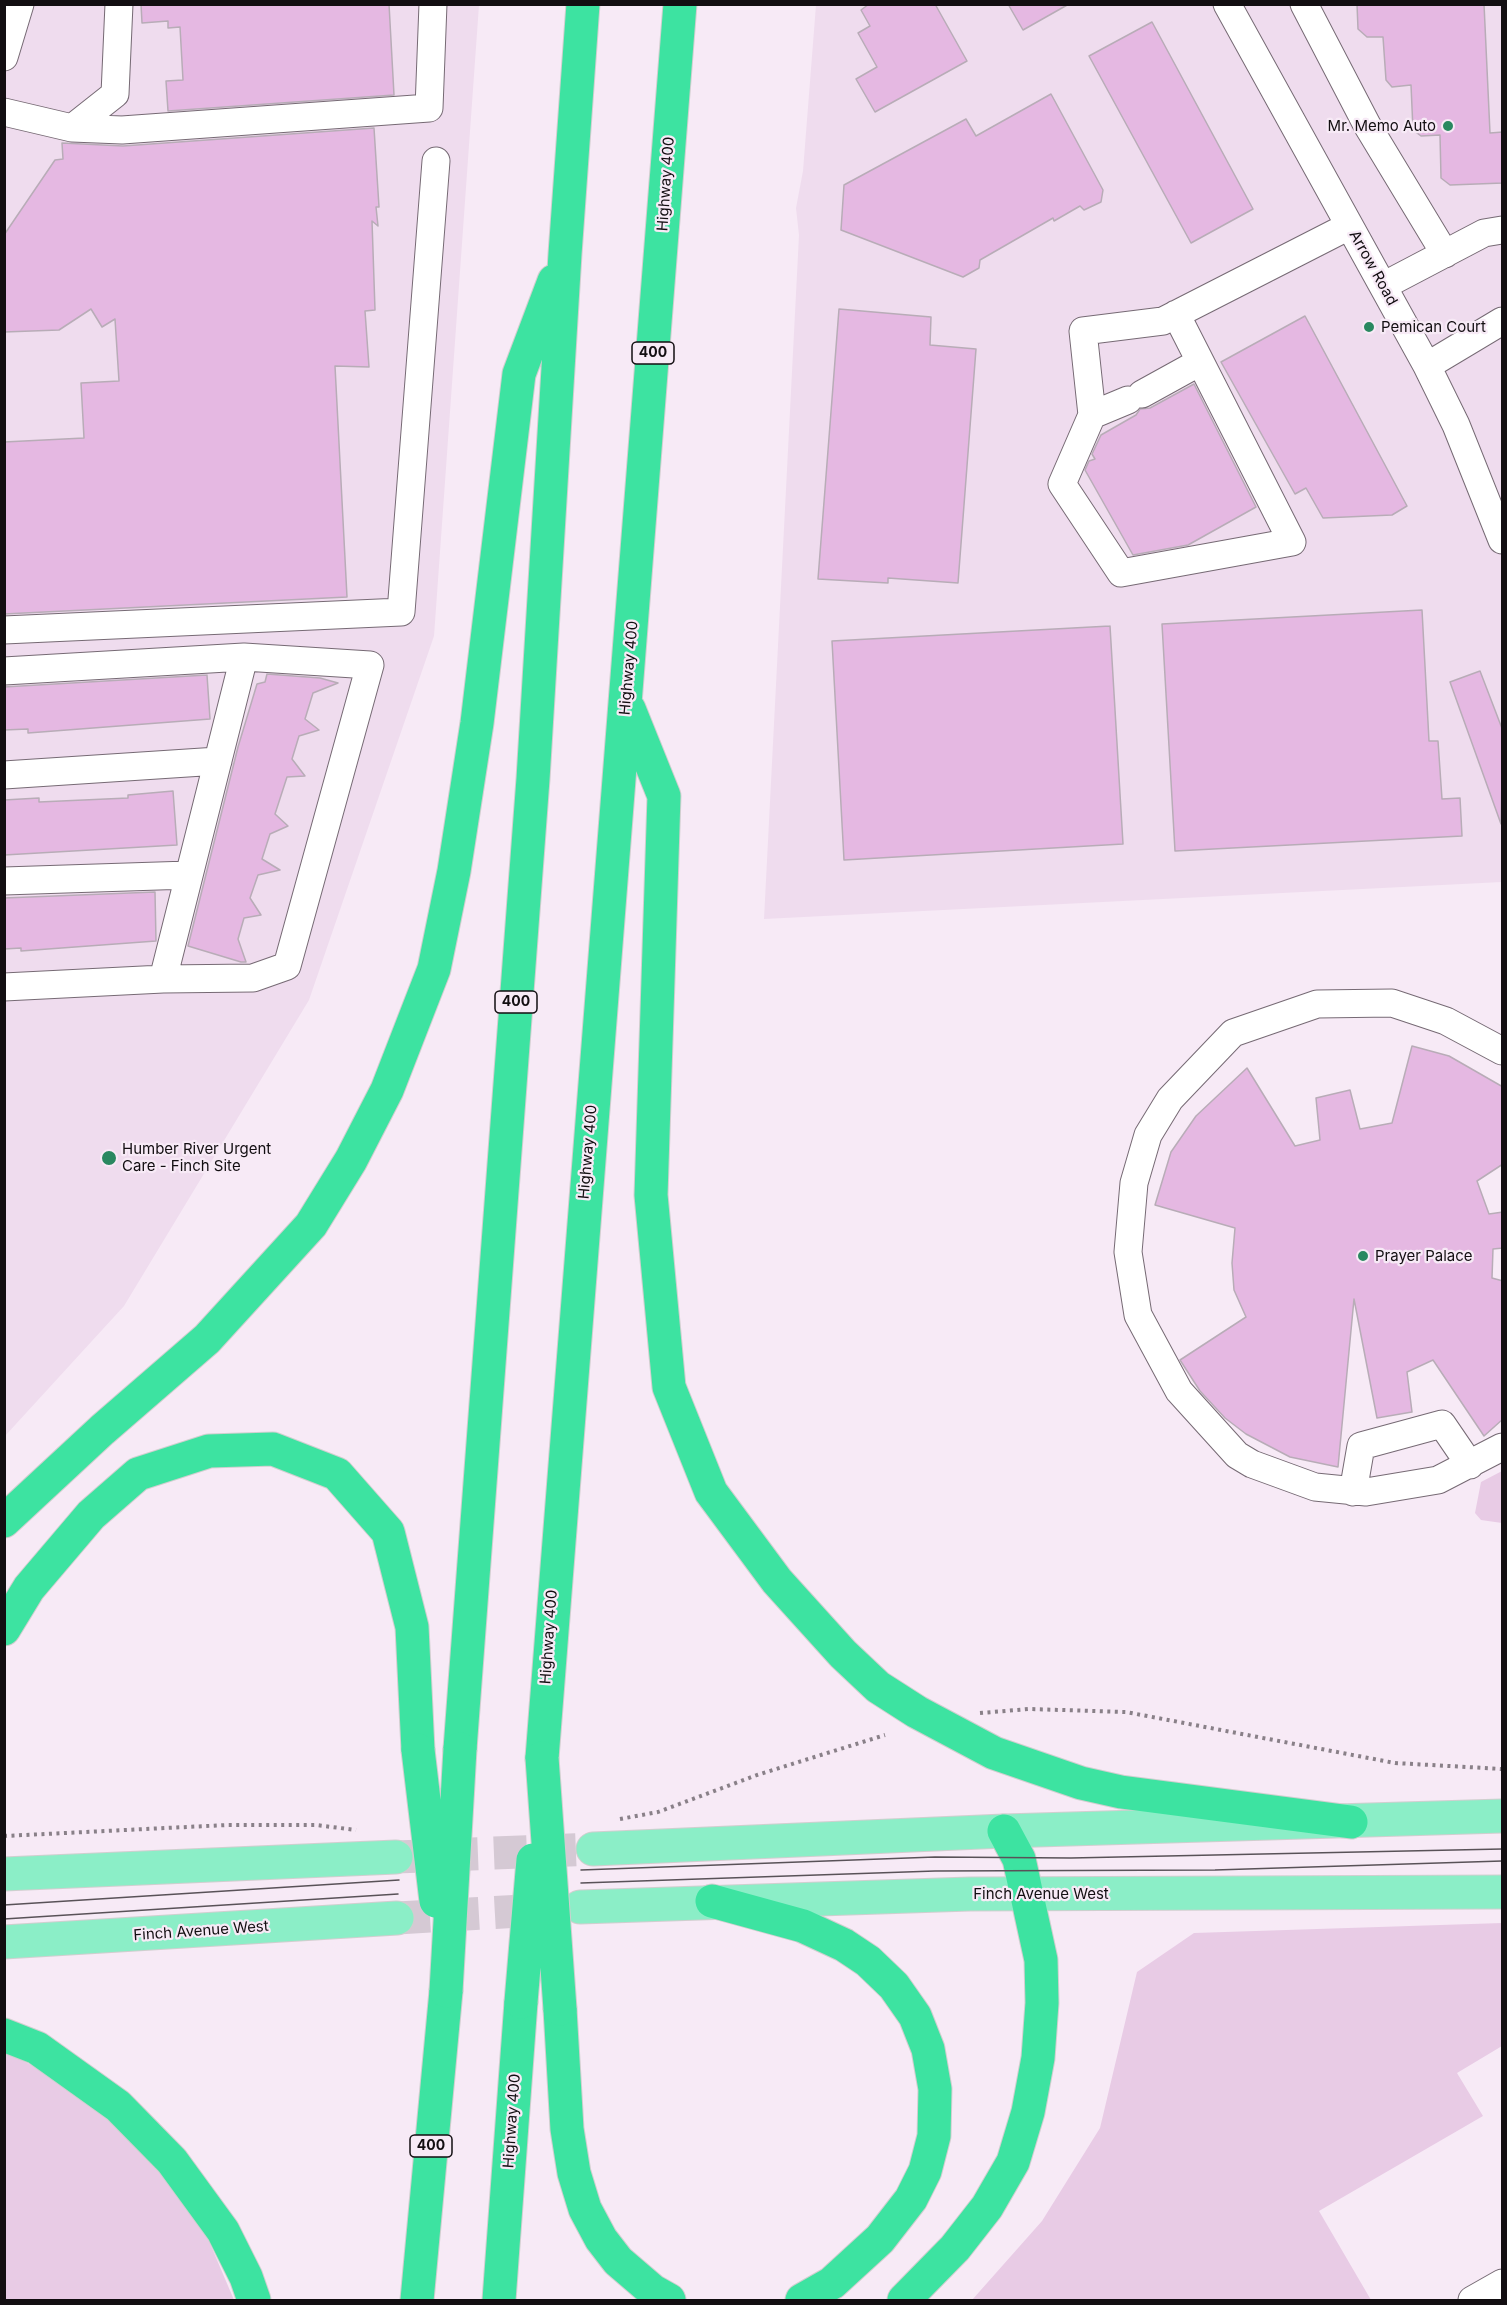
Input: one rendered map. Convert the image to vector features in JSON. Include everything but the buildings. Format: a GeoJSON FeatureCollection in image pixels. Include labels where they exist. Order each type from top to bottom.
{"type":"FeatureCollection","features":[{"type":"Feature","properties":{"kind":"highway","name":"400"},"geometry":{"type":"LineString","coordinates":[[417,2301],[446,1991],[460,1749],[533,779],[565,254],[583,4]]}},
{"type":"Feature","properties":{"kind":"highway","name":"Highway 400"},"geometry":{"type":"LineString","coordinates":[[499,2301],[542,1758],[552,1597],[626,702],[680,4]]}},
{"type":"Feature","properties":{"kind":"highway"},"geometry":{"type":"LineString","coordinates":[[4,1521],[102,1430],[207,1339],[304,1233],[351,1160],[387,1090],[434,969],[454,870],[477,723],[519,374],[565,254]]}},
{"type":"Feature","properties":{"kind":"highway"},"geometry":{"type":"LineString","coordinates":[[626,702],[664,796],[651,1195],[669,1387],[711,1492],[777,1581],[843,1654],[878,1687],[994,1753],[1081,1783],[1121,1792],[1351,1822]]}},
{"type":"Feature","properties":{"kind":"highway"},"geometry":{"type":"LineString","coordinates":[[4,1629],[29,1587],[91,1515],[138,1474],[209,1451],[273,1449],[336,1474],[388,1532],[412,1628],[418,1750],[446,1991]]}},
{"type":"Feature","properties":{"kind":"highway"},"geometry":{"type":"LineString","coordinates":[[542,1758],[567,2129],[574,2173],[585,2209],[600,2239],[618,2261],[653,2291],[669,2301]]}},
{"type":"Feature","properties":{"kind":"highway"},"geometry":{"type":"LineString","coordinates":[[904,2301],[955,2248],[987,2207],[1012,2162],[1028,2112],[1038,2058],[1042,2002],[1040,1949],[1026,1895],[1020,1859],[1004,1831]]}},
{"type":"Feature","properties":{"kind":"highway"},"geometry":{"type":"LineString","coordinates":[[712,1901],[802,1926],[844,1945],[868,1961],[894,1986],[915,2016],[928,2049],[935,2089],[934,2136],[925,2171],[911,2199],[880,2239],[832,2283],[802,2301]]}},
{"type":"Feature","properties":{"kind":"highway"},"geometry":{"type":"LineString","coordinates":[[4,2035],[37,2048],[118,2106],[172,2161],[223,2231],[246,2277],[254,2301]]}},
{"type":"Feature","properties":{"kind":"main road"},"geometry":{"type":"LineString","coordinates":[[593,1849],[1004,1831],[1503,1816]]}},
{"type":"Feature","properties":{"kind":"main road"},"geometry":{"type":"LineString","coordinates":[[4,1874],[396,1857]]}},
{"type":"Feature","properties":{"kind":"main road","name":"Finch Avenue West"},"geometry":{"type":"LineString","coordinates":[[580,1907],[712,1901],[1026,1895],[1503,1892]]}},
{"type":"Feature","properties":{"kind":"main road","name":"Finch Avenue West"},"geometry":{"type":"LineString","coordinates":[[4,1941],[397,1918]]}},
{"type":"Feature","properties":{"kind":"street"},"geometry":{"type":"LineString","coordinates":[[4,57],[20,4]]}},
{"type":"Feature","properties":{"kind":"street"},"geometry":{"type":"LineString","coordinates":[[72,128],[115,94],[119,4]]}},
{"type":"Feature","properties":{"kind":"street"},"geometry":{"type":"LineString","coordinates":[[4,112],[72,128],[122,130],[429,108],[433,4]]}},
{"type":"Feature","properties":{"kind":"street","name":"Arrow Road"},"geometry":{"type":"LineString","coordinates":[[1227,4],[1427,366],[1456,425],[1503,540]]}},
{"type":"Feature","properties":{"kind":"street"},"geometry":{"type":"LineString","coordinates":[[1304,4],[1367,125],[1445,254]]}},
{"type":"Feature","properties":{"kind":"street"},"geometry":{"type":"LineString","coordinates":[[4,630],[401,612],[436,161]]}},
{"type":"Feature","properties":{"kind":"street"},"geometry":{"type":"LineString","coordinates":[[1176,314],[1292,542],[1121,573],[1062,484],[1092,415],[1083,331],[1163,321],[1176,314],[1349,226]]}},
{"type":"Feature","properties":{"kind":"street"},"geometry":{"type":"LineString","coordinates":[[1383,286],[1484,233],[1503,230]]}},
{"type":"Feature","properties":{"kind":"street"},"geometry":{"type":"LineString","coordinates":[[1427,366],[1503,321]]}},
{"type":"Feature","properties":{"kind":"street"},"geometry":{"type":"LineString","coordinates":[[1092,415],[1135,397],[1200,362]]}},
{"type":"Feature","properties":{"kind":"street"},"geometry":{"type":"LineString","coordinates":[[4,671],[244,657],[370,665],[287,966],[253,978],[163,979],[4,987]]}},
{"type":"Feature","properties":{"kind":"street"},"geometry":{"type":"LineString","coordinates":[[163,979],[244,657]]}},
{"type":"Feature","properties":{"kind":"street"},"geometry":{"type":"LineString","coordinates":[[4,775],[218,761]]}},
{"type":"Feature","properties":{"kind":"street"},"geometry":{"type":"LineString","coordinates":[[4,881],[189,875]]}},
{"type":"Feature","properties":{"kind":"street"},"geometry":{"type":"LineString","coordinates":[[1503,1051],[1446,1021],[1392,1003],[1317,1004],[1233,1034],[1170,1099],[1148,1135],[1134,1182],[1128,1252],[1138,1316],[1179,1391],[1238,1455],[1252,1464],[1315,1487],[1353,1492],[1411,1487],[1438,1480],[1503,1447]]}},
{"type":"Feature","properties":{"kind":"street"},"geometry":{"type":"LineString","coordinates":[[1353,1492],[1361,1446],[1442,1424],[1470,1465]]}},
{"type":"Feature","properties":{"kind":"street"},"geometry":{"type":"LineString","coordinates":[[1472,2301],[1503,2283]]}},
{"type":"Feature","properties":{"kind":"path"},"geometry":{"type":"LineString","coordinates":[[981,1713],[1029,1709],[1126,1712],[1395,1763],[1503,1769]]}},
{"type":"Feature","properties":{"kind":"path"},"geometry":{"type":"LineString","coordinates":[[616,1820],[658,1812],[757,1775],[885,1735]]}},
{"type":"Feature","properties":{"kind":"path"},"geometry":{"type":"LineString","coordinates":[[4,1836],[227,1825],[316,1825],[363,1831]]}},
{"type":"Feature","properties":{"kind":"shaded area"},"geometry":{"type":"Polygon","coordinates":[[[5,5],[479,5],[434,636],[309,1000],[124,1306],[5,1436],[5,5]]]}},
{"type":"Feature","properties":{"kind":"shaded area"},"geometry":{"type":"Polygon","coordinates":[[[816,5],[1502,5],[1502,882],[764,919],[799,235],[796,208],[803,171],[816,5]]]}},
{"type":"Feature","properties":{"kind":"shaded area"},"geometry":{"type":"Polygon","coordinates":[[[1502,1471],[1502,1523],[1481,1520],[1475,1513],[1481,1482],[1502,1471]]]}},
{"type":"Feature","properties":{"kind":"shaded area"},"geometry":{"type":"Polygon","coordinates":[[[1502,1923],[1502,2046],[1457,2073],[1483,2116],[1319,2211],[1371,2300],[972,2300],[1042,2221],[1100,2128],[1137,1972],[1194,1933],[1502,1923]]]}},
{"type":"Feature","properties":{"kind":"shaded area"},"geometry":{"type":"Polygon","coordinates":[[[4,2051],[62,2081],[112,2119],[158,2166],[186,2201],[209,2241],[234,2300],[5,2300],[4,2051]]]}},
{"type":"Feature","properties":{"kind":"tunnel"},"geometry":{"type":"LineString","coordinates":[[396,1857],[593,1849]]}},
{"type":"Feature","properties":{"kind":"tunnel"},"geometry":{"type":"LineString","coordinates":[[397,1918],[557,1909]]}},
{"type":"Feature","properties":{"kind":"tram line"},"geometry":{"type":"LineString","coordinates":[[581,1870],[935,1857],[1071,1858],[1502,1849]]}},
{"type":"Feature","properties":{"kind":"tram line"},"geometry":{"type":"LineString","coordinates":[[581,1883],[935,1871],[1215,1870],[1502,1861]]}},
{"type":"Feature","properties":{"kind":"tram line"},"geometry":{"type":"LineString","coordinates":[[4,1905],[399,1880]]}},
{"type":"Feature","properties":{"kind":"tram line"},"geometry":{"type":"LineString","coordinates":[[4,1919],[398,1894]]}},
{"type":"Feature","properties":{"kind":"place","name":"Mr. Memo Auto"},"geometry":{"type":"Point","coordinates":[1448,126]}},
{"type":"Feature","properties":{"kind":"place","name":"Pemican Court"},"geometry":{"type":"Point","coordinates":[1369,327]}},
{"type":"Feature","properties":{"kind":"place","name":"Humber River Urgent Care - Finch Site"},"geometry":{"type":"Point","coordinates":[109,1158]}},
{"type":"Feature","properties":{"kind":"place","name":"Prayer Palace"},"geometry":{"type":"Point","coordinates":[1363,1256]}}]}
